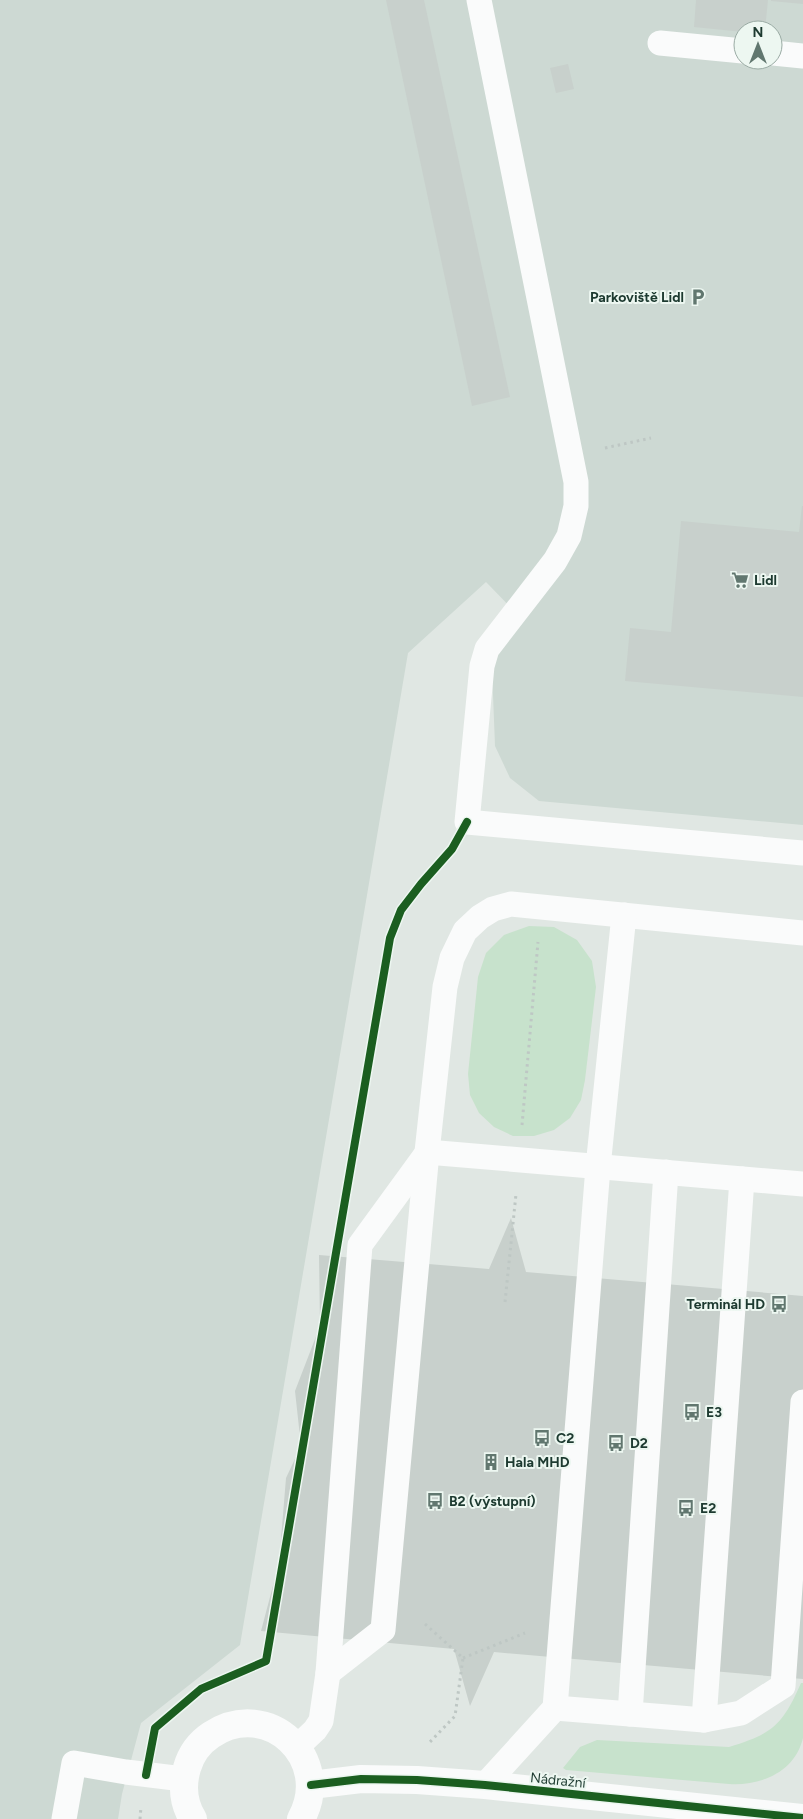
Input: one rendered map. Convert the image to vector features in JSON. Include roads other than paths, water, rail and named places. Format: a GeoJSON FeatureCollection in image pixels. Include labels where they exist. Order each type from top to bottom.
{"type":"FeatureCollection","features":[{"type":"Feature","properties":{"kind":"street"},"geometry":{"type":"LineString","coordinates":[[193,1819],[184,1798],[183,1779],[190,1758],[202,1741],[220,1729],[240,1723],[261,1724],[281,1733],[297,1747],[307,1765],[310,1785],[308,1806],[301,1819]]}},
{"type":"Feature","properties":{"kind":"street","name":"Nádražní"},"geometry":{"type":"LineString","coordinates":[[310,1785],[361,1779],[417,1780],[485,1785],[803,1818]]}},
{"type":"Feature","properties":{"kind":"lane"},"geometry":{"type":"LineString","coordinates":[[479,0],[576,482],[576,506],[569,536],[555,561],[487,649],[482,666],[467,822],[803,853]]}},
{"type":"Feature","properties":{"kind":"lane"},"geometry":{"type":"LineString","coordinates":[[660,43],[733,49]]}},
{"type":"Feature","properties":{"kind":"lane"},"geometry":{"type":"LineString","coordinates":[[783,54],[803,56]]}},
{"type":"Feature","properties":{"kind":"lane"},"geometry":{"type":"LineString","coordinates":[[328,1673],[383,1630],[427,1152],[445,987],[452,958],[465,931],[492,909],[511,904],[803,933]]}},
{"type":"Feature","properties":{"kind":"lane"},"geometry":{"type":"LineString","coordinates":[[485,1785],[556,1708],[598,1167],[624,915]]}},
{"type":"Feature","properties":{"kind":"lane"},"geometry":{"type":"LineString","coordinates":[[427,1152],[803,1184]]}},
{"type":"Feature","properties":{"kind":"lane"},"geometry":{"type":"LineString","coordinates":[[297,1747],[315,1730],[321,1721],[328,1673],[360,1245],[427,1152]]}},
{"type":"Feature","properties":{"kind":"lane"},"geometry":{"type":"LineString","coordinates":[[630,1714],[666,1172]]}},
{"type":"Feature","properties":{"kind":"lane"},"geometry":{"type":"LineString","coordinates":[[704,1720],[742,1180]]}},
{"type":"Feature","properties":{"kind":"lane"},"geometry":{"type":"LineString","coordinates":[[556,1708],[704,1720],[742,1713],[782,1686],[803,1402]]}},
{"type":"Feature","properties":{"kind":"lane"},"geometry":{"type":"LineString","coordinates":[[64,1819],[74,1763],[183,1779]]}},
{"type":"Feature","properties":{"kind":"place","name":"Parkoviště Lidl"},"geometry":{"type":"Point","coordinates":[698,297]}},
{"type":"Feature","properties":{"kind":"place","name":"Lidl"},"geometry":{"type":"Point","coordinates":[740,580]}},
{"type":"Feature","properties":{"kind":"place","name":"Terminál HD"},"geometry":{"type":"Point","coordinates":[779,1304]}},
{"type":"Feature","properties":{"kind":"place","name":"E3"},"geometry":{"type":"Point","coordinates":[692,1412]}},
{"type":"Feature","properties":{"kind":"place","name":"C2"},"geometry":{"type":"Point","coordinates":[542,1438]}},
{"type":"Feature","properties":{"kind":"place","name":"D2"},"geometry":{"type":"Point","coordinates":[616,1443]}},
{"type":"Feature","properties":{"kind":"place","name":"Hala MHD"},"geometry":{"type":"Point","coordinates":[491,1462]}},
{"type":"Feature","properties":{"kind":"place","name":"B2 (výstupní)"},"geometry":{"type":"Point","coordinates":[435,1501]}},
{"type":"Feature","properties":{"kind":"place","name":"E2"},"geometry":{"type":"Point","coordinates":[686,1508]}}]}
